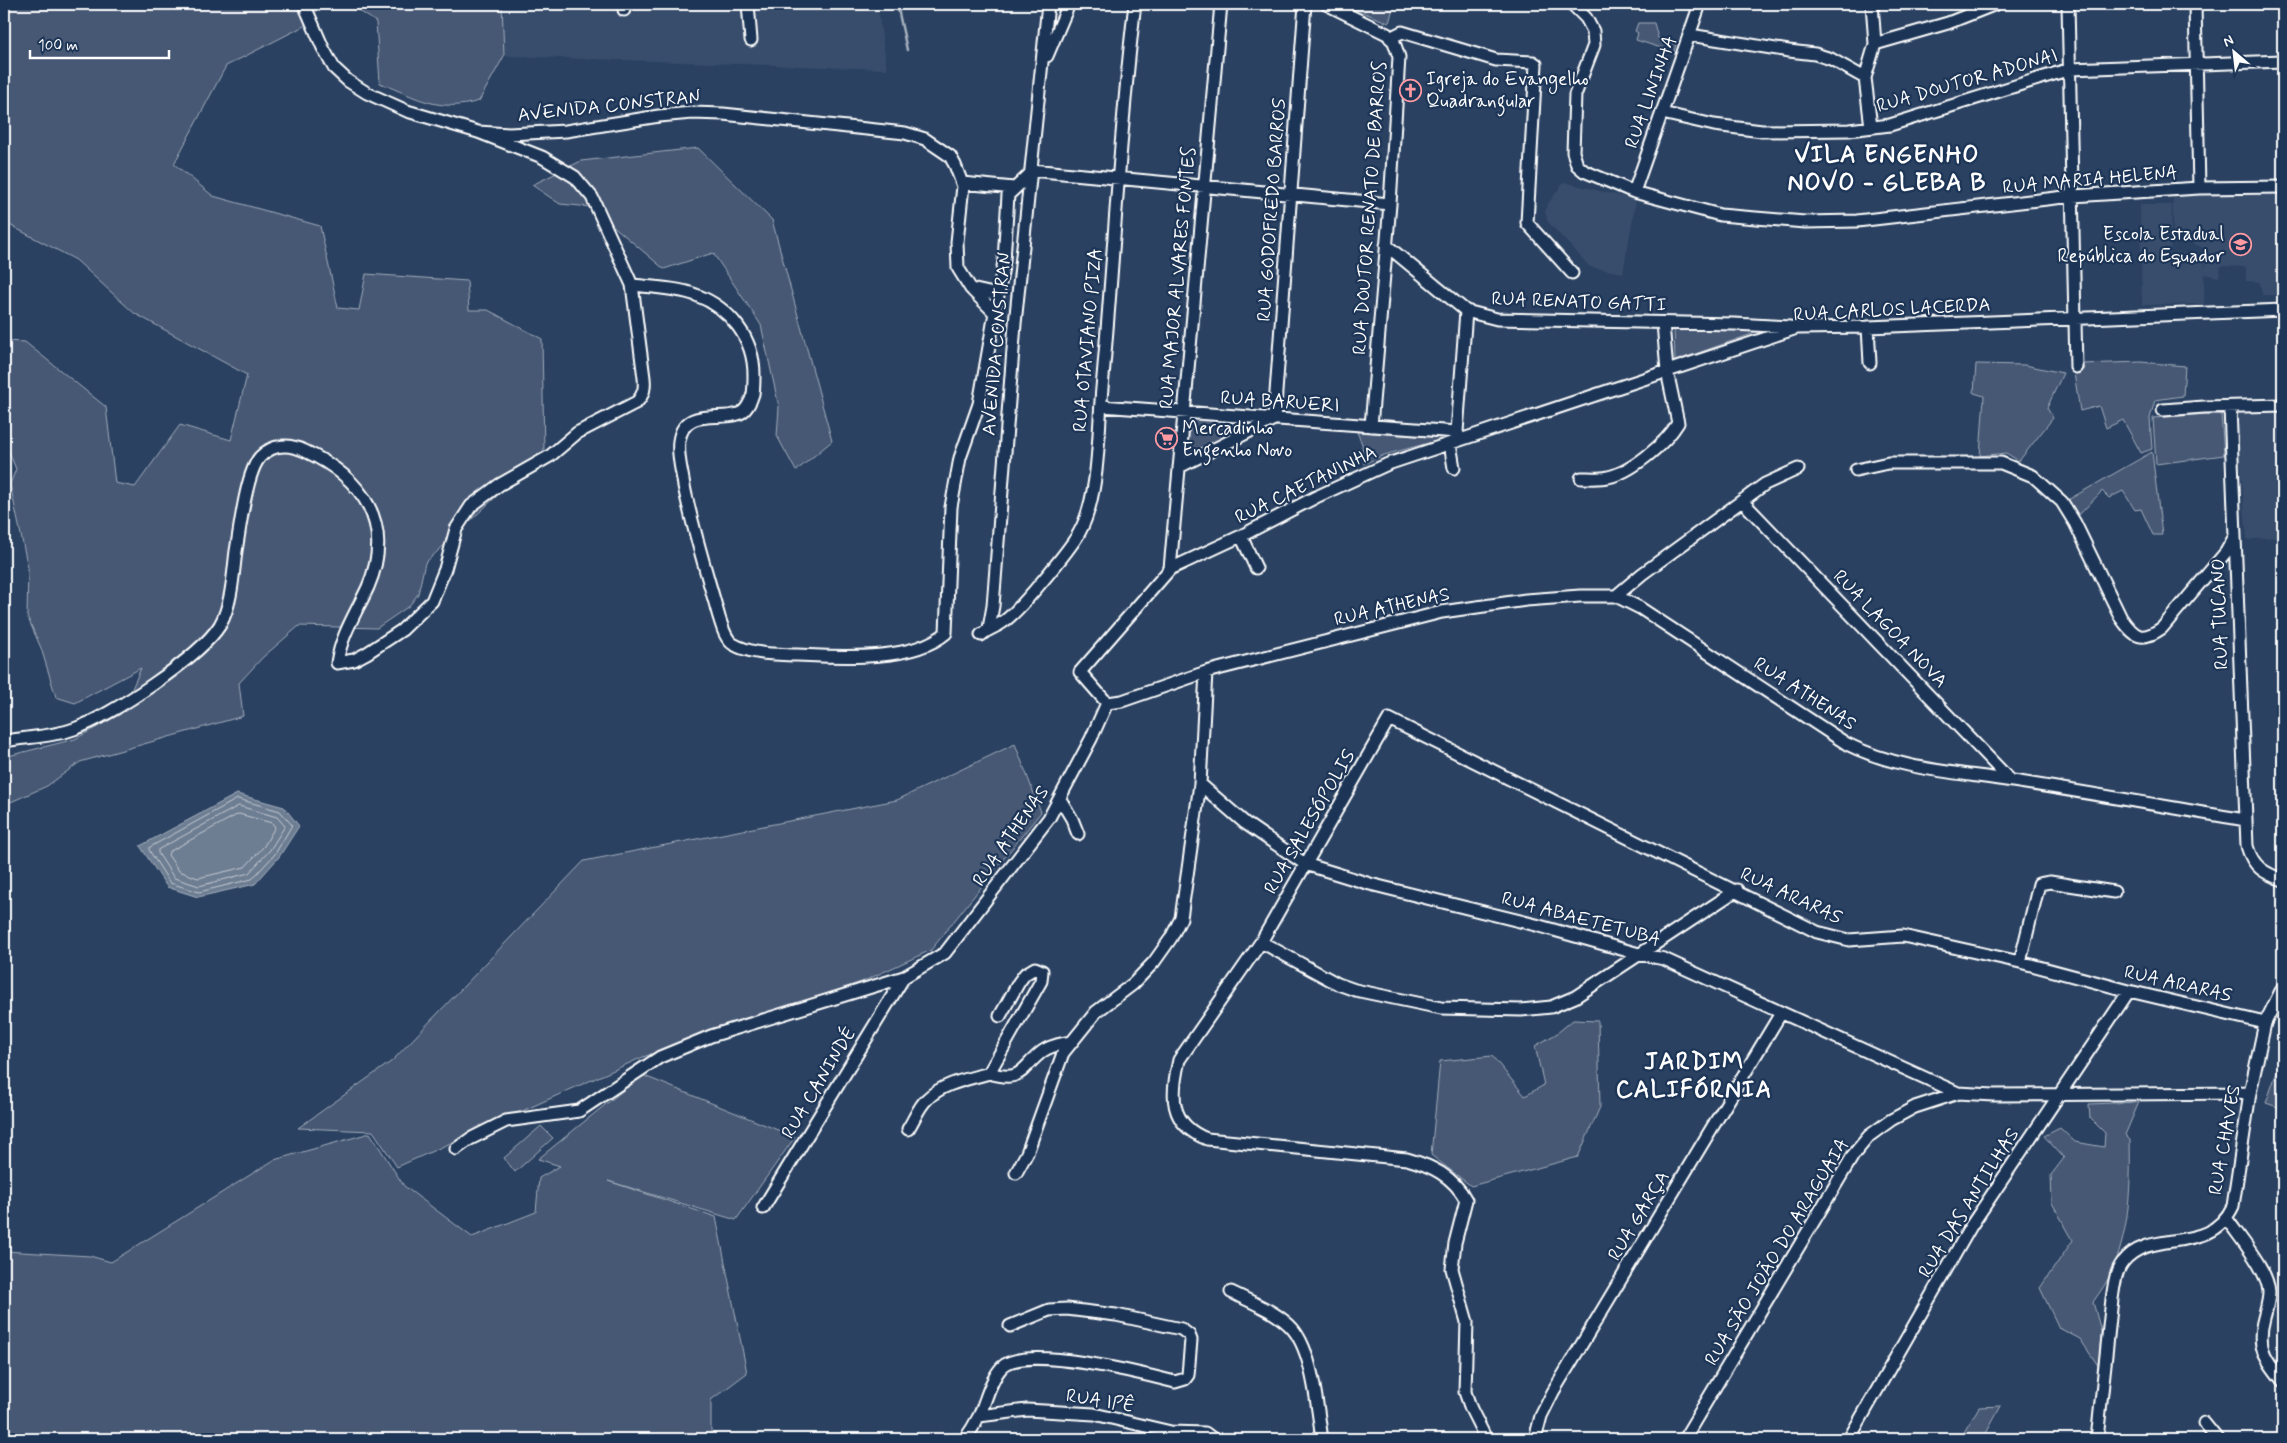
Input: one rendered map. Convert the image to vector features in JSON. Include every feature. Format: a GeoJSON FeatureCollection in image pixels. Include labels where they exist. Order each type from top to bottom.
{"type":"FeatureCollection","features":[{"type":"Feature","properties":{"kind":"street","name":"AVENIDA CONSTRAN"},"geometry":{"type":"LineString","coordinates":[[304,4],[334,68],[348,82],[407,111],[478,132],[509,134],[566,131],[659,116],[692,113],[723,114],[905,133],[924,140],[950,156],[960,173],[963,197],[957,258],[958,268],[971,288],[998,295]]}},
{"type":"Feature","properties":{"kind":"street"},"geometry":{"type":"LineString","coordinates":[[748,4],[750,40]]}},
{"type":"Feature","properties":{"kind":"street","name":"AVENIDA CONSTRAN"},"geometry":{"type":"LineString","coordinates":[[985,631],[993,606],[1014,333],[1048,4]]}},
{"type":"Feature","properties":{"kind":"street","name":"AVENIDA CONSTRAN"},"geometry":{"type":"LineString","coordinates":[[1043,65],[1069,4]]}},
{"type":"Feature","properties":{"kind":"street","name":"RUA OTAVIANO PIZA"},"geometry":{"type":"LineString","coordinates":[[985,631],[1003,623],[1014,613],[1080,532],[1093,494],[1126,75],[1134,4]]}},
{"type":"Feature","properties":{"kind":"street","name":"RUA MAJOR ALVARES FONTES"},"geometry":{"type":"LineString","coordinates":[[1170,569],[1221,4]]}},
{"type":"Feature","properties":{"kind":"street","name":"RUA GODOFREDO BARROS"},"geometry":{"type":"LineString","coordinates":[[1274,419],[1305,4]]}},
{"type":"Feature","properties":{"kind":"street","name":"RUA DOUTOR RENATO DE BARROS"},"geometry":{"type":"LineString","coordinates":[[1326,4],[1376,27],[1390,38],[1398,49],[1399,57],[1390,204],[1370,426]]}},
{"type":"Feature","properties":{"kind":"street","name":"RUA MARIA HELENA"},"geometry":{"type":"LineString","coordinates":[[1572,4],[1590,24],[1593,31],[1594,45],[1576,95],[1573,152],[1577,164],[1584,171],[1634,192],[1720,215],[1805,222],[1857,221],[2073,196],[2199,188],[2283,188]]}},
{"type":"Feature","properties":{"kind":"street","name":"RUA LININHA"},"geometry":{"type":"LineString","coordinates":[[1634,192],[1700,4]]}},
{"type":"Feature","properties":{"kind":"street"},"geometry":{"type":"LineString","coordinates":[[1871,127],[1865,78],[1874,44],[1872,4]]}},
{"type":"Feature","properties":{"kind":"street"},"geometry":{"type":"LineString","coordinates":[[1874,44],[1948,23],[1996,4]]}},
{"type":"Feature","properties":{"kind":"street"},"geometry":{"type":"LineString","coordinates":[[2068,4],[2076,366]]}},
{"type":"Feature","properties":{"kind":"street"},"geometry":{"type":"LineString","coordinates":[[2195,4],[2199,188]]}},
{"type":"Feature","properties":{"kind":"street"},"geometry":{"type":"LineString","coordinates":[[1390,38],[1402,32],[1496,60],[1533,62],[1536,64],[1527,223],[1572,273]]}},
{"type":"Feature","properties":{"kind":"street"},"geometry":{"type":"LineString","coordinates":[[1690,35],[1815,54],[1831,59],[1865,78]]}},
{"type":"Feature","properties":{"kind":"street","name":"RUA DOUTOR ADONAI"},"geometry":{"type":"LineString","coordinates":[[1662,112],[1714,125],[1762,131],[1849,130],[1890,125],[2070,69],[2283,61]]}},
{"type":"Feature","properties":{"kind":"street"},"geometry":{"type":"LineString","coordinates":[[4,741],[58,734],[100,719],[176,667],[203,646],[221,624],[229,597],[242,514],[253,468],[260,457],[281,446],[294,446],[319,458],[349,481],[368,504],[376,522],[379,552],[368,585],[344,635],[337,663],[354,660],[367,654],[402,630],[432,601],[445,569],[456,529],[471,506],[499,486],[550,456],[577,433],[637,402],[642,396],[645,390],[644,378],[632,285],[592,197],[575,177],[542,157],[478,132]]}},
{"type":"Feature","properties":{"kind":"street"},"geometry":{"type":"LineString","coordinates":[[632,285],[695,294],[724,310],[743,332],[754,359],[753,393],[747,407],[739,414],[707,416],[692,420],[682,430],[681,435],[680,462],[689,508],[725,634],[731,643],[751,652],[848,658],[887,654],[923,647],[946,632],[951,507],[960,458],[979,404],[1004,261],[1008,195],[1031,171],[1390,204]]}},
{"type":"Feature","properties":{"kind":"street"},"geometry":{"type":"LineString","coordinates":[[962,183],[1014,188]]}},
{"type":"Feature","properties":{"kind":"street","name":"RUA RENATO GATTI"},"geometry":{"type":"LineString","coordinates":[[1386,244],[1466,311],[1498,319],[1734,324],[1797,328]]}},
{"type":"Feature","properties":{"kind":"street"},"geometry":{"type":"LineString","coordinates":[[971,288],[995,313]]}},
{"type":"Feature","properties":{"kind":"street","name":"RUA CARLOS LACERDA"},"geometry":{"type":"LineString","coordinates":[[1456,439],[1797,328],[1868,328],[2283,310]]}},
{"type":"Feature","properties":{"kind":"street"},"geometry":{"type":"LineString","coordinates":[[1454,468],[1466,311]]}},
{"type":"Feature","properties":{"kind":"street"},"geometry":{"type":"LineString","coordinates":[[1581,478],[1608,477],[1623,471],[1659,446],[1671,434],[1678,423],[1667,371],[1663,322]]}},
{"type":"Feature","properties":{"kind":"street"},"geometry":{"type":"LineString","coordinates":[[1868,328],[1870,363]]}},
{"type":"Feature","properties":{"kind":"street","name":"RUA BARUERI"},"geometry":{"type":"LineString","coordinates":[[1101,406],[1370,426],[1456,439]]}},
{"type":"Feature","properties":{"kind":"street"},"geometry":{"type":"LineString","coordinates":[[2163,410],[2204,407],[2283,406]]}},
{"type":"Feature","properties":{"kind":"street","name":"RUA TUCANO"},"geometry":{"type":"LineString","coordinates":[[2230,407],[2245,820],[2250,857],[2256,867],[2265,874],[2283,880]]}},
{"type":"Feature","properties":{"kind":"street"},"geometry":{"type":"LineString","coordinates":[[1179,467],[1274,419]]}},
{"type":"Feature","properties":{"kind":"street","name":"RUA CAETANINHA"},"geometry":{"type":"LineString","coordinates":[[1170,569],[1242,536],[1316,497],[1388,464],[1456,439]]}},
{"type":"Feature","properties":{"kind":"street"},"geometry":{"type":"LineString","coordinates":[[1856,470],[1888,462],[2001,463],[2033,476],[2062,502],[2075,523],[2121,618],[2129,630],[2140,637],[2151,636],[2162,628],[2226,552],[2235,536]]}},
{"type":"Feature","properties":{"kind":"street"},"geometry":{"type":"LineString","coordinates":[[1616,596],[1642,574],[1765,484],[1798,469]]}},
{"type":"Feature","properties":{"kind":"street","name":"RUA LAGOA NOVA"},"geometry":{"type":"LineString","coordinates":[[1742,501],[2011,781]]}},
{"type":"Feature","properties":{"kind":"street"},"geometry":{"type":"LineString","coordinates":[[1242,536],[1256,568]]}},
{"type":"Feature","properties":{"kind":"street"},"geometry":{"type":"LineString","coordinates":[[1107,703],[1080,672],[1170,569]]}},
{"type":"Feature","properties":{"kind":"street","name":"RUA ATHENAS"},"geometry":{"type":"LineString","coordinates":[[456,1149],[470,1138],[506,1121],[580,1111],[660,1057],[711,1036],[904,977],[945,953],[1049,818],[1091,739],[1107,703],[1122,701],[1206,672],[1442,612],[1526,600],[1616,596],[1640,608],[1847,744],[1870,755],[1904,765],[2245,820]]}},
{"type":"Feature","properties":{"kind":"street"},"geometry":{"type":"LineString","coordinates":[[1016,1173],[1027,1153],[1063,1053],[1070,1042],[1096,1012],[1133,984],[1154,962],[1171,938],[1181,918],[1200,784],[1206,672]]}},
{"type":"Feature","properties":{"kind":"street","name":"RUA SALESÓPOLIS"},"geometry":{"type":"LineString","coordinates":[[1389,719],[1261,942],[1179,1060],[1173,1099],[1182,1123],[1193,1134],[1207,1139],[1407,1159],[1427,1165],[1453,1181],[1466,1200],[1454,1242],[1452,1263],[1454,1280],[1467,1322],[1465,1392],[1484,1438]]}},
{"type":"Feature","properties":{"kind":"street","name":"RUA ARARAS"},"geometry":{"type":"LineString","coordinates":[[1389,719],[1737,890],[1817,932],[1849,940],[1903,936],[2020,962],[2129,991],[2265,1023]]}},
{"type":"Feature","properties":{"kind":"street","name":"RUA ABAETETUBA"},"geometry":{"type":"LineString","coordinates":[[1200,784],[1245,822],[1305,864],[1370,884],[1664,959],[1781,1014],[1958,1093]]}},
{"type":"Feature","properties":{"kind":"street"},"geometry":{"type":"LineString","coordinates":[[1060,799],[1072,819],[1078,834]]}},
{"type":"Feature","properties":{"kind":"street"},"geometry":{"type":"LineString","coordinates":[[2020,962],[2038,884],[2050,882],[2114,892]]}},
{"type":"Feature","properties":{"kind":"street"},"geometry":{"type":"LineString","coordinates":[[1261,942],[1338,984],[1355,990],[1441,1008],[1521,1010],[1551,1007],[1575,997],[1737,890]]}},
{"type":"Feature","properties":{"kind":"street"},"geometry":{"type":"LineString","coordinates":[[990,1073],[1041,982],[1041,969],[1035,968],[1025,974],[1000,1016]]}},
{"type":"Feature","properties":{"kind":"street","name":"RUA CANINDÉ"},"geometry":{"type":"LineString","coordinates":[[763,1208],[904,977]]}},
{"type":"Feature","properties":{"kind":"street","name":"RUA CHAVES"},"geometry":{"type":"LineString","coordinates":[[2097,1439],[2112,1299],[2122,1262],[2134,1252],[2151,1246],[2197,1238],[2216,1229],[2227,1219],[2233,1206],[2250,1093],[2265,1023],[2283,986]]}},
{"type":"Feature","properties":{"kind":"street","name":"RUA DAS ANTILHAS"},"geometry":{"type":"LineString","coordinates":[[1849,1439],[1971,1226],[2129,991]]}},
{"type":"Feature","properties":{"kind":"street","name":"RUA GARÇA"},"geometry":{"type":"LineString","coordinates":[[1535,1439],[1541,1416],[1553,1392],[1781,1014]]}},
{"type":"Feature","properties":{"kind":"street"},"geometry":{"type":"LineString","coordinates":[[908,1129],[926,1099],[945,1087],[990,1073],[1008,1078],[1015,1076],[1046,1049],[1070,1042]]}},
{"type":"Feature","properties":{"kind":"street","name":"RUA SÃO JOÃO DO ARAGUAIA"},"geometry":{"type":"LineString","coordinates":[[1684,1439],[1854,1154],[1868,1136],[1891,1120],[1915,1107],[1958,1093],[2250,1093]]}},
{"type":"Feature","properties":{"kind":"street"},"geometry":{"type":"LineString","coordinates":[[2227,1219],[2266,1278],[2269,1292],[2268,1306],[2260,1333],[2261,1345],[2263,1352],[2283,1381]]}},
{"type":"Feature","properties":{"kind":"street"},"geometry":{"type":"LineString","coordinates":[[1231,1292],[1275,1314],[1290,1326],[1299,1340],[1308,1362],[1322,1439]]}},
{"type":"Feature","properties":{"kind":"street"},"geometry":{"type":"LineString","coordinates":[[965,1439],[979,1416],[1000,1368],[1017,1359],[1106,1365],[1174,1382],[1181,1381],[1188,1375],[1191,1340],[1189,1335],[1181,1329],[1116,1315],[1067,1309],[1049,1310],[1010,1326]]}},
{"type":"Feature","properties":{"kind":"street","name":"RUA IPÊ"},"geometry":{"type":"LineString","coordinates":[[979,1416],[1027,1410],[1094,1414],[1171,1432],[1205,1433],[1213,1439]]}},
{"type":"Feature","properties":{"kind":"street"},"geometry":{"type":"LineString","coordinates":[[2204,1423],[2217,1439]]}},
{"type":"Feature","properties":{"kind":"shaded area"},"geometry":{"type":"Polygon","coordinates":[[[4,4],[302,4],[308,24],[226,66],[174,164],[213,196],[320,226],[338,308],[359,310],[366,274],[467,281],[469,310],[488,310],[542,339],[544,452],[425,563],[418,594],[409,606],[377,628],[299,626],[263,657],[239,683],[243,716],[80,762],[47,786],[4,805],[4,757],[75,739],[121,714],[141,668],[75,703],[56,697],[41,648],[27,616],[28,568],[10,484],[16,469],[4,440],[4,341],[25,342],[106,407],[115,483],[135,487],[180,425],[231,440],[247,375],[134,313],[76,260],[4,222],[4,4]]]}},
{"type":"Feature","properties":{"kind":"shaded area"},"geometry":{"type":"Polygon","coordinates":[[[349,4],[502,4],[504,56],[479,101],[452,105],[428,102],[380,83],[376,22],[349,4]]]}},
{"type":"Feature","properties":{"kind":"shaded area"},"geometry":{"type":"Polygon","coordinates":[[[502,4],[877,4],[887,69],[504,56],[502,4]]]}},
{"type":"Feature","properties":{"kind":"shaded area"},"geometry":{"type":"Polygon","coordinates":[[[1343,4],[1394,4],[1389,23],[1343,4]]]}},
{"type":"Feature","properties":{"kind":"shaded area"},"geometry":{"type":"Polygon","coordinates":[[[1638,23],[1654,23],[1658,38],[1676,44],[1674,52],[1636,40],[1638,33],[1635,31],[1638,23]]]}},
{"type":"Feature","properties":{"kind":"shaded area"},"geometry":{"type":"Polygon","coordinates":[[[698,148],[772,220],[832,441],[796,471],[777,436],[779,407],[761,325],[713,253],[664,269],[591,207],[560,204],[532,185],[581,161],[698,148]]]}},
{"type":"Feature","properties":{"kind":"shaded area"},"geometry":{"type":"Polygon","coordinates":[[[1564,182],[1636,200],[1623,273],[1590,267],[1548,222],[1545,212],[1547,205],[1564,182]]]}},
{"type":"Feature","properties":{"kind":"shaded area","name":"Escola Estadual República do Equador"},"geometry":{"type":"Polygon","coordinates":[[[2283,194],[2283,295],[2262,295],[2260,282],[2246,281],[2246,267],[2221,266],[2219,277],[2204,274],[2204,304],[2142,305],[2140,205],[2172,205],[2170,253],[2204,254],[2205,271],[2207,250],[2187,240],[2173,243],[2173,195],[2283,194]]]}},
{"type":"Feature","properties":{"kind":"shaded area"},"geometry":{"type":"Polygon","coordinates":[[[1752,328],[1754,332],[1752,334],[1675,361],[1674,329],[1752,328]]]}},
{"type":"Feature","properties":{"kind":"shaded area"},"geometry":{"type":"Polygon","coordinates":[[[2141,362],[2185,366],[2183,396],[2155,400],[2150,418],[2152,449],[2141,453],[2123,420],[2106,428],[2099,406],[2080,411],[2074,373],[2084,369],[2082,364],[2141,362]]]}},
{"type":"Feature","properties":{"kind":"shaded area"},"geometry":{"type":"Polygon","coordinates":[[[1976,364],[2025,365],[2063,373],[2047,408],[2053,418],[2019,461],[2006,453],[1980,456],[1984,396],[1974,393],[1976,364]]]}},
{"type":"Feature","properties":{"kind":"shaded area"},"geometry":{"type":"Polygon","coordinates":[[[2236,412],[2277,412],[2283,417],[2283,536],[2247,540],[2236,412]]]}},
{"type":"Feature","properties":{"kind":"shaded area"},"geometry":{"type":"Polygon","coordinates":[[[2221,413],[2224,455],[2156,464],[2153,418],[2221,413]]]}},
{"type":"Feature","properties":{"kind":"shaded area"},"geometry":{"type":"Polygon","coordinates":[[[1190,418],[1241,423],[1244,428],[1240,432],[1186,460],[1190,418]]]}},
{"type":"Feature","properties":{"kind":"shaded area"},"geometry":{"type":"Polygon","coordinates":[[[1357,432],[1447,438],[1384,455],[1364,464],[1362,444],[1357,432]]]}},
{"type":"Feature","properties":{"kind":"shaded area"},"geometry":{"type":"Polygon","coordinates":[[[2152,452],[2162,535],[2153,535],[2141,509],[2135,510],[2123,491],[2109,498],[2102,491],[2078,516],[2066,501],[2152,452]]]}},
{"type":"Feature","properties":{"kind":"shaded area"},"geometry":{"type":"Polygon","coordinates":[[[1015,744],[1041,812],[931,950],[864,981],[643,1057],[397,1167],[373,1131],[298,1128],[392,1061],[584,861],[897,800],[1015,744]]]}},
{"type":"Feature","properties":{"kind":"shaded area"},"geometry":{"type":"Polygon","coordinates":[[[1573,1020],[1598,1021],[1600,1107],[1578,1157],[1471,1186],[1431,1155],[1440,1061],[1492,1056],[1525,1096],[1544,1085],[1535,1046],[1556,1034],[1573,1020]]]}},
{"type":"Feature","properties":{"kind":"shaded area"},"geometry":{"type":"Polygon","coordinates":[[[2283,1054],[2283,1109],[2266,1103],[2283,1054]]]}},
{"type":"Feature","properties":{"kind":"shaded area"},"geometry":{"type":"Polygon","coordinates":[[[642,1075],[795,1137],[736,1220],[608,1181],[716,1217],[747,1373],[711,1400],[711,1439],[4,1439],[4,1251],[90,1256],[111,1262],[274,1160],[370,1133],[404,1186],[472,1237],[536,1212],[539,1178],[560,1166],[538,1159],[642,1075]]]}},
{"type":"Feature","properties":{"kind":"shaded area"},"geometry":{"type":"Polygon","coordinates":[[[2139,1102],[2125,1135],[2130,1140],[2130,1173],[2123,1238],[2111,1273],[2093,1302],[2101,1331],[2099,1367],[2080,1339],[2059,1328],[2040,1288],[2073,1240],[2052,1203],[2051,1175],[2064,1158],[2044,1136],[2060,1128],[2075,1142],[2104,1147],[2105,1133],[2090,1118],[2089,1104],[2139,1102]]]}},
{"type":"Feature","properties":{"kind":"shaded area"},"geometry":{"type":"Polygon","coordinates":[[[541,1126],[553,1138],[515,1172],[504,1158],[541,1126]]]}},
{"type":"Feature","properties":{"kind":"shaded area"},"geometry":{"type":"Polygon","coordinates":[[[2001,1406],[1983,1439],[1960,1439],[1979,1407],[2001,1406]]]}},
{"type":"Feature","properties":{"kind":"water"},"geometry":{"type":"Polygon","coordinates":[[[237,794],[284,807],[299,826],[279,857],[255,884],[198,897],[167,887],[140,846],[237,794]]]}},
{"type":"Feature","properties":{"kind":"waterway"},"geometry":{"type":"LineString","coordinates":[[897,4],[907,50]]}},
{"type":"Feature","properties":{"kind":"place","name":"Igreja do Evangelho Quadrangular"},"geometry":{"type":"Point","coordinates":[1410,90]}},
{"type":"Feature","properties":{"kind":"place","name":"Escola Estadual República do Equador"},"geometry":{"type":"Point","coordinates":[2240,245]}},
{"type":"Feature","properties":{"kind":"place","name":"Mercadinho Engenho Novo"},"geometry":{"type":"Point","coordinates":[1166,439]}},
{"type":"Feature","properties":{"kind":"district","name":"VILA ENGENHO NOVO - GLEBA B"},"geometry":{"type":"Point","coordinates":[1887,169]}},
{"type":"Feature","properties":{"kind":"district","name":"JARDIM CALIFÓRNIA"},"geometry":{"type":"Point","coordinates":[1694,1076]}}]}
